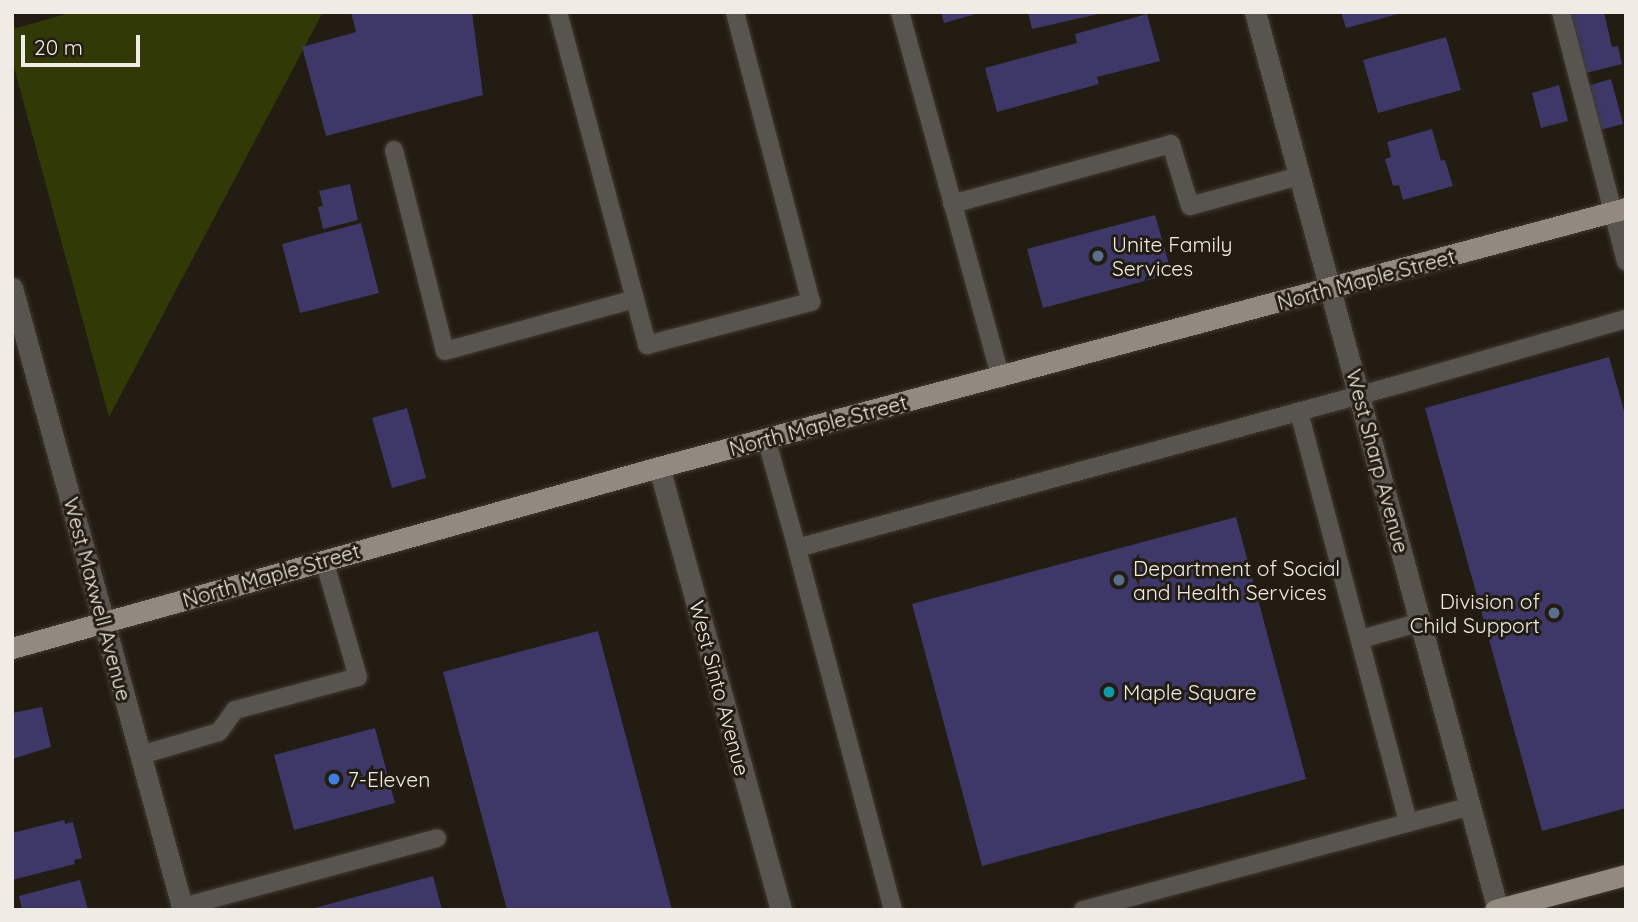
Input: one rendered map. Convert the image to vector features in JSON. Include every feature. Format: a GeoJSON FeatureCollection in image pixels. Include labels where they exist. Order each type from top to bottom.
{"type":"FeatureCollection","features":[{"type":"Feature","properties":{"kind":"main road","name":"North Maple Street"},"geometry":{"type":"LineString","coordinates":[[12,648],[659,467],[1001,378],[1619,210]]}},
{"type":"Feature","properties":{"kind":"main road"},"geometry":{"type":"LineString","coordinates":[[1497,909],[1626,875]]}},
{"type":"Feature","properties":{"kind":"street","name":"West Sharp Avenue"},"geometry":{"type":"LineString","coordinates":[[1255,12],[1332,289],[1497,909]]}},
{"type":"Feature","properties":{"kind":"street","name":"West Maxwell Avenue"},"geometry":{"type":"LineString","coordinates":[[12,288],[182,908]]}},
{"type":"Feature","properties":{"kind":"street","name":"West Sinto Avenue"},"geometry":{"type":"LineString","coordinates":[[659,467],[781,910]]}},
{"type":"Feature","properties":{"kind":"lane"},"geometry":{"type":"LineString","coordinates":[[558,12],[647,345],[811,302],[734,12]]}},
{"type":"Feature","properties":{"kind":"lane"},"geometry":{"type":"LineString","coordinates":[[900,12],[1001,378]]}},
{"type":"Feature","properties":{"kind":"lane"},"geometry":{"type":"LineString","coordinates":[[1561,12],[1619,210],[1626,261]]}},
{"type":"Feature","properties":{"kind":"lane"},"geometry":{"type":"LineString","coordinates":[[952,204],[1171,144],[1190,206],[1300,176]]}},
{"type":"Feature","properties":{"kind":"lane"},"geometry":{"type":"LineString","coordinates":[[394,150],[445,351],[635,299]]}},
{"type":"Feature","properties":{"kind":"lane"},"geometry":{"type":"LineString","coordinates":[[797,548],[1626,320]]}},
{"type":"Feature","properties":{"kind":"lane"},"geometry":{"type":"LineString","coordinates":[[1299,412],[1408,823]]}},
{"type":"Feature","properties":{"kind":"lane"},"geometry":{"type":"LineString","coordinates":[[766,438],[893,910]]}},
{"type":"Feature","properties":{"kind":"lane"},"geometry":{"type":"LineString","coordinates":[[141,755],[219,732],[235,710],[358,677],[324,560]]}},
{"type":"Feature","properties":{"kind":"lane"},"geometry":{"type":"LineString","coordinates":[[1361,639],[1421,622]]}},
{"type":"Feature","properties":{"kind":"lane"},"geometry":{"type":"LineString","coordinates":[[1083,910],[1470,806]]}},
{"type":"Feature","properties":{"kind":"lane"},"geometry":{"type":"LineString","coordinates":[[182,908],[437,838]]}},
{"type":"Feature","properties":{"kind":"green space"},"geometry":{"type":"Polygon","coordinates":[[[73,12],[323,12],[109,417],[12,60],[13,29],[73,12]]]}},
{"type":"Feature","properties":{"kind":"building"},"geometry":{"type":"Polygon","coordinates":[[[351,12],[472,12],[483,95],[326,136],[302,47],[356,32],[351,12]]]}},
{"type":"Feature","properties":{"kind":"building"},"geometry":{"type":"Polygon","coordinates":[[[941,12],[979,12],[979,13],[944,23],[941,12]]]}},
{"type":"Feature","properties":{"kind":"building"},"geometry":{"type":"Polygon","coordinates":[[[1028,12],[1103,12],[1103,13],[1032,29],[1028,12]]]}},
{"type":"Feature","properties":{"kind":"building"},"geometry":{"type":"Polygon","coordinates":[[[1341,12],[1402,12],[1402,13],[1346,28],[1341,12]]]}},
{"type":"Feature","properties":{"kind":"building"},"geometry":{"type":"Polygon","coordinates":[[[1568,12],[1604,12],[1612,47],[1618,46],[1622,64],[1586,73],[1568,12]]]}},
{"type":"Feature","properties":{"kind":"building"},"geometry":{"type":"Polygon","coordinates":[[[1147,14],[1160,61],[1097,77],[1099,84],[997,112],[985,68],[1077,43],[1075,34],[1147,14]]]}},
{"type":"Feature","properties":{"kind":"building"},"geometry":{"type":"Polygon","coordinates":[[[1446,37],[1461,90],[1378,113],[1363,60],[1446,37]]]}},
{"type":"Feature","properties":{"kind":"building"},"geometry":{"type":"Polygon","coordinates":[[[1611,79],[1623,124],[1600,130],[1587,86],[1611,79]]]}},
{"type":"Feature","properties":{"kind":"building"},"geometry":{"type":"Polygon","coordinates":[[[1559,85],[1568,121],[1541,128],[1532,93],[1559,85]]]}},
{"type":"Feature","properties":{"kind":"building"},"geometry":{"type":"Polygon","coordinates":[[[1432,129],[1441,161],[1445,160],[1453,186],[1403,200],[1399,185],[1393,186],[1385,159],[1391,157],[1387,142],[1432,129]]]}},
{"type":"Feature","properties":{"kind":"building"},"geometry":{"type":"Polygon","coordinates":[[[350,184],[358,220],[323,229],[318,207],[323,206],[319,191],[350,184]]]}},
{"type":"Feature","properties":{"kind":"building","name":"Unite Family Services"},"geometry":{"type":"Polygon","coordinates":[[[1155,215],[1169,264],[1153,268],[1156,278],[1043,308],[1027,249],[1155,215]]]}},
{"type":"Feature","properties":{"kind":"building"},"geometry":{"type":"Polygon","coordinates":[[[361,223],[379,293],[300,313],[282,244],[361,223]]]}},
{"type":"Feature","properties":{"kind":"building","name":"Division of Child Support"},"geometry":{"type":"Polygon","coordinates":[[[1609,357],[1626,418],[1626,808],[1542,831],[1425,408],[1609,357]]]}},
{"type":"Feature","properties":{"kind":"building"},"geometry":{"type":"Polygon","coordinates":[[[407,408],[426,478],[392,488],[372,418],[407,408]]]}},
{"type":"Feature","properties":{"kind":"building","name":"Maple Square"},"geometry":{"type":"Polygon","coordinates":[[[1236,517],[1306,779],[982,866],[912,604],[1236,517]]]}},
{"type":"Feature","properties":{"kind":"building"},"geometry":{"type":"Polygon","coordinates":[[[598,631],[672,910],[507,910],[443,672],[598,631]]]}},
{"type":"Feature","properties":{"kind":"building"},"geometry":{"type":"Polygon","coordinates":[[[42,707],[51,747],[12,759],[12,713],[42,707]]]}},
{"type":"Feature","properties":{"kind":"building","name":"7-Eleven"},"geometry":{"type":"Polygon","coordinates":[[[375,728],[395,803],[294,830],[274,755],[375,728]]]}},
{"type":"Feature","properties":{"kind":"building"},"geometry":{"type":"Polygon","coordinates":[[[64,820],[65,824],[73,822],[82,858],[74,860],[75,864],[12,880],[12,833],[64,820]]]}},
{"type":"Feature","properties":{"kind":"building"},"geometry":{"type":"Polygon","coordinates":[[[433,876],[442,910],[311,910],[311,909],[433,876]]]}},
{"type":"Feature","properties":{"kind":"building"},"geometry":{"type":"Polygon","coordinates":[[[80,880],[88,910],[22,910],[19,896],[80,880]]]}},
{"type":"Feature","properties":{"kind":"place","name":"Unite Family Services"},"geometry":{"type":"Point","coordinates":[1098,256]}},
{"type":"Feature","properties":{"kind":"place","name":"Department of Social and Health Services"},"geometry":{"type":"Point","coordinates":[1119,580]}},
{"type":"Feature","properties":{"kind":"place","name":"Division of Child Support"},"geometry":{"type":"Point","coordinates":[1554,613]}},
{"type":"Feature","properties":{"kind":"place","name":"Maple Square"},"geometry":{"type":"Point","coordinates":[1109,692]}},
{"type":"Feature","properties":{"kind":"place","name":"7-Eleven"},"geometry":{"type":"Point","coordinates":[334,779]}}]}
